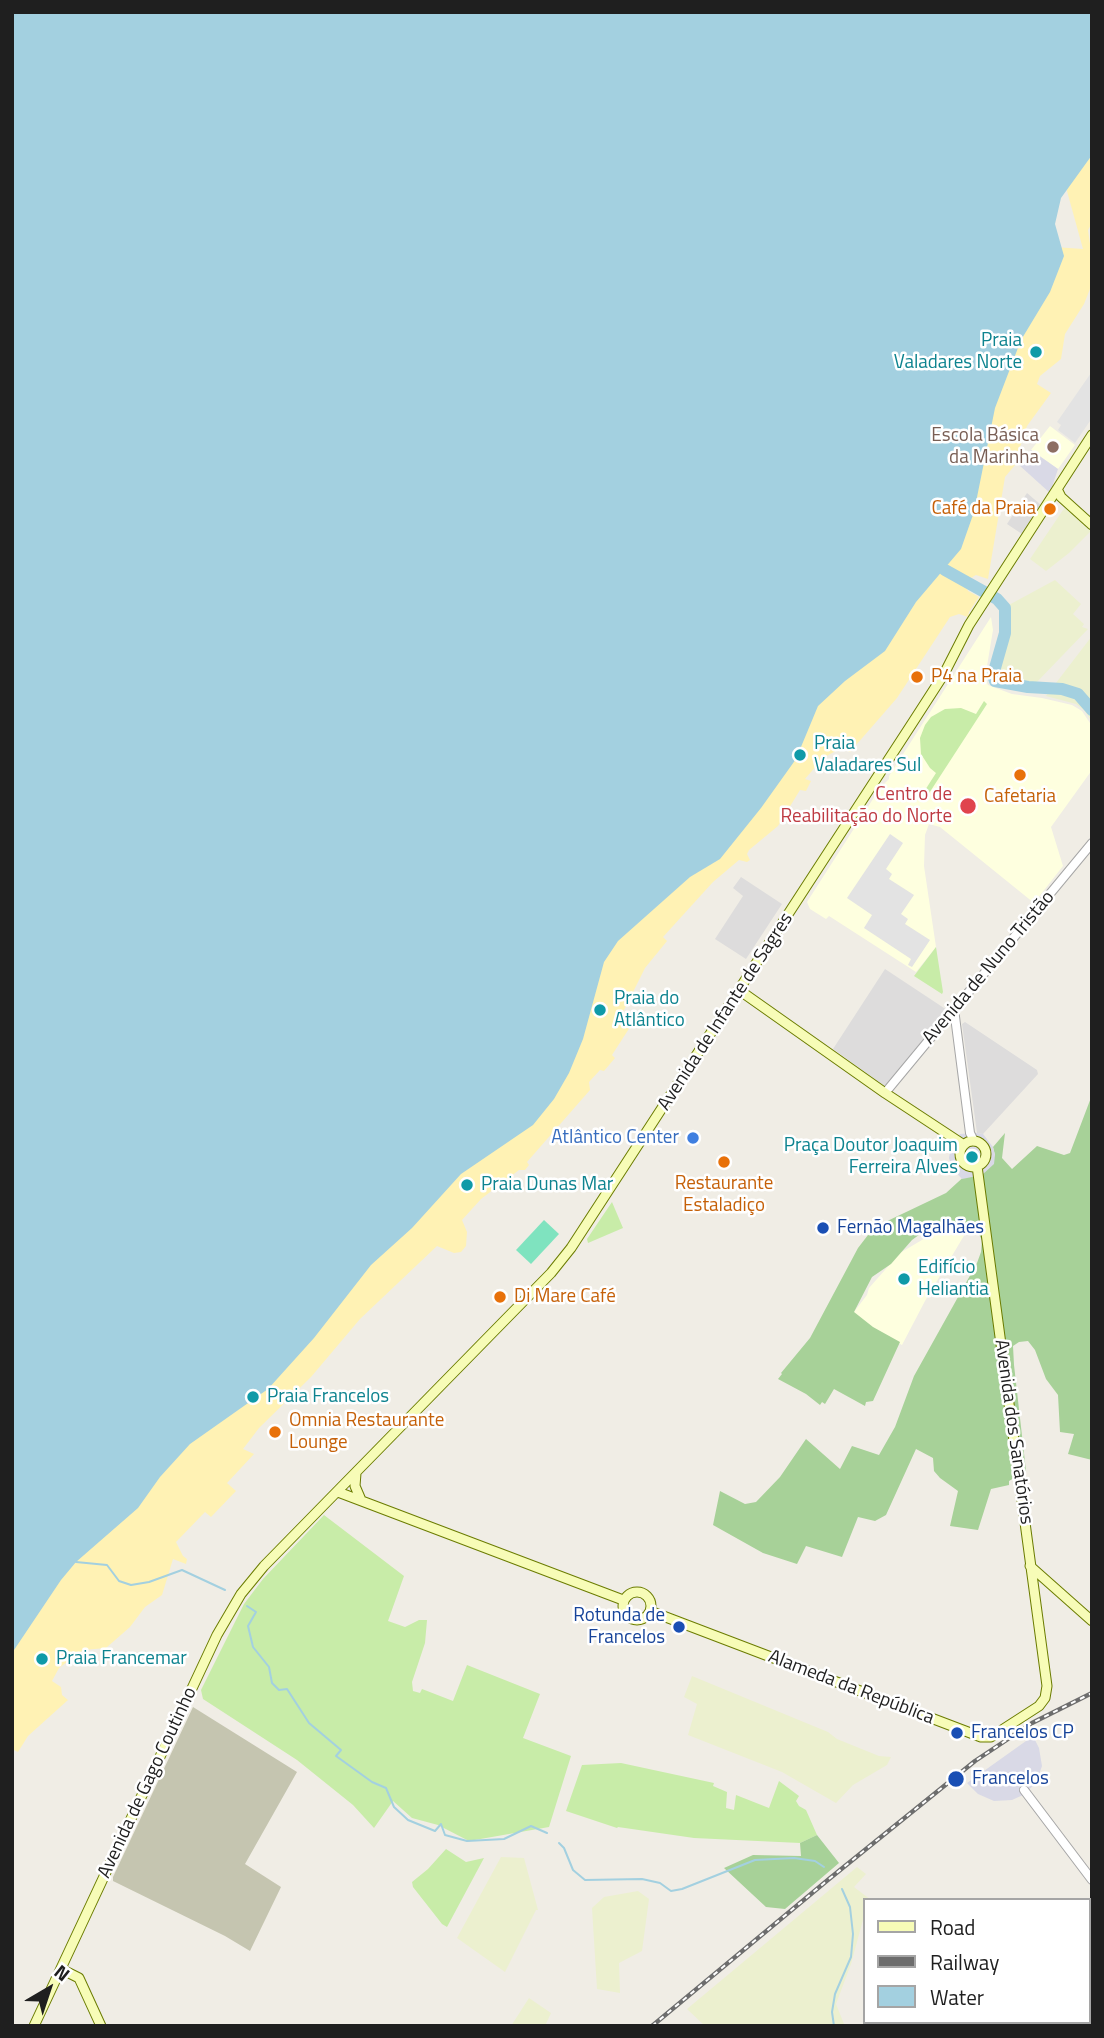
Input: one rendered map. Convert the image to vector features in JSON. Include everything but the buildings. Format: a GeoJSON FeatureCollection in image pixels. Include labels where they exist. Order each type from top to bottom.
{"type":"FeatureCollection","features":[{"type":"Feature","properties":{"kind":"main road","name":"Avenida de Infante de Sagres"},"geometry":{"type":"LineString","coordinates":[[338,1492],[551,1273],[571,1248],[944,674],[986,599],[1092,435]]}},
{"type":"Feature","properties":{"kind":"main road"},"geometry":{"type":"LineString","coordinates":[[1058,489],[1062,497],[1092,525]]}},
{"type":"Feature","properties":{"kind":"main road"},"geometry":{"type":"LineString","coordinates":[[739,990],[964,1145],[974,1141]]}},
{"type":"Feature","properties":{"kind":"main road","name":"Avenida dos Sanatórios"},"geometry":{"type":"LineString","coordinates":[[964,1145],[961,1157],[966,1164],[976,1166],[983,1162],[986,1151],[982,1144],[974,1141]]}},
{"type":"Feature","properties":{"kind":"main road","name":"Avenida dos Sanatórios"},"geometry":{"type":"LineString","coordinates":[[976,1166],[1047,1686],[1045,1698]]}},
{"type":"Feature","properties":{"kind":"main road"},"geometry":{"type":"LineString","coordinates":[[356,1474],[355,1486],[361,1500]]}},
{"type":"Feature","properties":{"kind":"main road"},"geometry":{"type":"LineString","coordinates":[[338,1492],[623,1600]]}},
{"type":"Feature","properties":{"kind":"main road","name":"Avenida de Gago Coutinho"},"geometry":{"type":"LineString","coordinates":[[34,2026],[227,1615],[256,1574],[338,1492]]}},
{"type":"Feature","properties":{"kind":"main road"},"geometry":{"type":"LineString","coordinates":[[1030,1566],[1092,1621]]}},
{"type":"Feature","properties":{"kind":"main road"},"geometry":{"type":"LineString","coordinates":[[1034,1595],[1050,1584]]}},
{"type":"Feature","properties":{"kind":"main road"},"geometry":{"type":"LineString","coordinates":[[631,1592],[642,1592],[650,1600],[650,1611],[643,1619],[632,1619],[623,1612],[623,1600],[631,1592]]}},
{"type":"Feature","properties":{"kind":"main road","name":"Alameda da República"},"geometry":{"type":"LineString","coordinates":[[650,1611],[981,1737],[991,1737],[1039,1706],[1045,1698]]}},
{"type":"Feature","properties":{"kind":"main road"},"geometry":{"type":"LineString","coordinates":[[61,1969],[79,1978],[101,2026]]}},
{"type":"Feature","properties":{"kind":"street","name":"Avenida de Nuno Tristão"},"geometry":{"type":"LineString","coordinates":[[885,1093],[1092,843]]}},
{"type":"Feature","properties":{"kind":"street","name":"Avenida dos Sanatórios"},"geometry":{"type":"LineString","coordinates":[[954,1009],[970,1133],[974,1141]]}},
{"type":"Feature","properties":{"kind":"street"},"geometry":{"type":"LineString","coordinates":[[1024,1790],[1092,1880]]}},
{"type":"Feature","properties":{"kind":"shaded area"},"geometry":{"type":"Polygon","coordinates":[[[1091,373],[1092,418],[1075,443],[1058,430],[1061,425],[1057,422],[1091,373]]]}},
{"type":"Feature","properties":{"kind":"shaded area","name":"Escola Básica da Marinha"},"geometry":{"type":"Polygon","coordinates":[[[1050,426],[1075,445],[1058,469],[1031,450],[1050,426]]]}},
{"type":"Feature","properties":{"kind":"shaded area"},"geometry":{"type":"Polygon","coordinates":[[[1031,450],[1058,469],[1050,493],[1019,465],[1031,450]]]}},
{"type":"Feature","properties":{"kind":"shaded area"},"geometry":{"type":"Polygon","coordinates":[[[1027,493],[1041,505],[1022,534],[1007,524],[1027,493]]]}},
{"type":"Feature","properties":{"kind":"shaded area"},"geometry":{"type":"Polygon","coordinates":[[[1065,507],[1091,531],[1046,571],[1030,559],[1065,507]]]}},
{"type":"Feature","properties":{"kind":"shaded area"},"geometry":{"type":"Polygon","coordinates":[[[1055,580],[1081,604],[1073,614],[1084,624],[1082,627],[1088,629],[1035,684],[1002,679],[996,673],[1004,653],[1007,606],[1055,580]]]}},
{"type":"Feature","properties":{"kind":"shaded area","name":"Centro de Reabilitação do Norte"},"geometry":{"type":"Polygon","coordinates":[[[991,617],[993,630],[985,678],[988,685],[1012,694],[1072,705],[1082,711],[1092,726],[1092,770],[1051,827],[1063,866],[1034,903],[940,827],[929,824],[925,835],[924,866],[936,947],[916,972],[829,916],[826,919],[810,909],[807,902],[880,788],[889,779],[991,617]]]}},
{"type":"Feature","properties":{"kind":"shaded area"},"geometry":{"type":"Polygon","coordinates":[[[1092,636],[1092,722],[1076,704],[1046,696],[1092,636]]]}},
{"type":"Feature","properties":{"kind":"shaded area"},"geometry":{"type":"Polygon","coordinates":[[[890,834],[903,843],[886,869],[892,874],[889,879],[914,895],[901,914],[908,919],[905,924],[930,940],[912,967],[908,965],[911,959],[864,928],[872,915],[847,898],[890,834]]]}},
{"type":"Feature","properties":{"kind":"shaded area"},"geometry":{"type":"Polygon","coordinates":[[[741,877],[782,904],[746,959],[715,939],[743,896],[733,888],[741,877]]]}},
{"type":"Feature","properties":{"kind":"shaded area"},"geometry":{"type":"Polygon","coordinates":[[[885,969],[947,1010],[886,1087],[833,1049],[885,969]]]}},
{"type":"Feature","properties":{"kind":"shaded area"},"geometry":{"type":"Polygon","coordinates":[[[965,1022],[1037,1070],[1038,1074],[983,1134],[977,1133],[962,1024],[965,1022]]]}},
{"type":"Feature","properties":{"kind":"shaded area","name":"Praça Doutor Joaquim Ferreira Alves"},"geometry":{"type":"Polygon","coordinates":[[[960,1134],[983,1134],[993,1147],[994,1164],[982,1175],[962,1179],[952,1168],[949,1158],[951,1146],[960,1134]]]}},
{"type":"Feature","properties":{"kind":"shaded area"},"geometry":{"type":"Polygon","coordinates":[[[965,1227],[965,1234],[902,1345],[850,1317],[867,1295],[869,1288],[900,1253],[932,1234],[965,1227]]]}},
{"type":"Feature","properties":{"kind":"shaded area"},"geometry":{"type":"Polygon","coordinates":[[[692,1676],[828,1732],[837,1739],[879,1756],[891,1757],[887,1765],[853,1785],[836,1803],[782,1772],[688,1735],[697,1704],[684,1697],[692,1676]]]}},
{"type":"Feature","properties":{"kind":"shaded area"},"geometry":{"type":"Polygon","coordinates":[[[193,1707],[297,1772],[245,1864],[281,1887],[250,1951],[113,1881],[193,1707]]]}},
{"type":"Feature","properties":{"kind":"shaded area"},"geometry":{"type":"Polygon","coordinates":[[[1033,1736],[1039,1748],[1042,1766],[1036,1783],[1023,1795],[1012,1800],[994,1801],[978,1794],[967,1783],[1033,1736]]]}},
{"type":"Feature","properties":{"kind":"shaded area"},"geometry":{"type":"Polygon","coordinates":[[[501,1857],[524,1858],[538,1910],[505,1972],[457,1938],[501,1857]]]}},
{"type":"Feature","properties":{"kind":"shaded area"},"geometry":{"type":"Polygon","coordinates":[[[857,1867],[866,1874],[854,1887],[868,1898],[862,1898],[862,1923],[836,2004],[843,2026],[705,2026],[687,2009],[857,1867]]]}},
{"type":"Feature","properties":{"kind":"shaded area"},"geometry":{"type":"Polygon","coordinates":[[[638,1891],[649,1899],[642,1951],[619,1963],[620,1993],[597,1989],[592,1908],[604,1897],[638,1891]]]}},
{"type":"Feature","properties":{"kind":"shaded area"},"geometry":{"type":"Polygon","coordinates":[[[529,1998],[551,2013],[545,2026],[511,2026],[529,1998]]]}},
{"type":"Feature","properties":{"kind":"green space"},"geometry":{"type":"Polygon","coordinates":[[[984,701],[987,704],[924,801],[920,798],[936,773],[921,754],[920,738],[925,725],[931,717],[945,709],[961,708],[976,714],[984,701]]]}},
{"type":"Feature","properties":{"kind":"green space"},"geometry":{"type":"Polygon","coordinates":[[[936,947],[943,992],[942,994],[914,976],[936,947]]]}},
{"type":"Feature","properties":{"kind":"green space"},"geometry":{"type":"Polygon","coordinates":[[[1092,1095],[1092,1460],[1068,1454],[1074,1434],[1060,1432],[1058,1395],[1046,1379],[1035,1350],[1028,1341],[1019,1342],[1013,1346],[1014,1365],[1026,1471],[1009,1481],[1009,1485],[991,1489],[978,1530],[950,1526],[958,1491],[934,1471],[933,1458],[916,1449],[886,1515],[875,1521],[858,1517],[842,1557],[806,1546],[797,1564],[763,1553],[713,1525],[720,1491],[745,1504],[756,1502],[780,1477],[806,1439],[840,1469],[852,1446],[879,1455],[895,1427],[914,1376],[977,1263],[982,1240],[977,1231],[952,1231],[937,1224],[931,1226],[912,1240],[891,1264],[872,1277],[854,1312],[873,1327],[900,1342],[873,1401],[866,1402],[865,1406],[834,1389],[825,1404],[822,1402],[820,1405],[778,1379],[781,1373],[810,1338],[858,1248],[868,1235],[881,1224],[946,1193],[980,1162],[995,1155],[993,1147],[1005,1133],[1002,1158],[1012,1169],[1037,1146],[1064,1155],[1070,1153],[1092,1095]]]}},
{"type":"Feature","properties":{"kind":"green space"},"geometry":{"type":"Polygon","coordinates":[[[612,1202],[623,1228],[588,1243],[587,1239],[612,1202]]]}},
{"type":"Feature","properties":{"kind":"green space"},"geometry":{"type":"Polygon","coordinates":[[[544,1220],[559,1234],[531,1264],[516,1250],[544,1220]]]}},
{"type":"Feature","properties":{"kind":"green space"},"geometry":{"type":"Polygon","coordinates":[[[324,1515],[404,1576],[388,1621],[405,1627],[419,1620],[427,1620],[425,1643],[412,1682],[413,1691],[420,1693],[422,1689],[453,1701],[467,1665],[540,1694],[523,1738],[571,1756],[549,1827],[469,1841],[438,1825],[412,1818],[393,1801],[374,1828],[353,1805],[297,1760],[203,1699],[201,1690],[244,1604],[263,1579],[324,1515]]]}},
{"type":"Feature","properties":{"kind":"green space"},"geometry":{"type":"Polygon","coordinates":[[[621,1763],[714,1783],[713,1786],[727,1792],[726,1808],[734,1810],[736,1795],[769,1808],[779,1781],[799,1796],[796,1801],[806,1810],[817,1835],[800,1843],[694,1838],[617,1828],[566,1811],[582,1765],[621,1763]]]}},
{"type":"Feature","properties":{"kind":"green space"},"geometry":{"type":"Polygon","coordinates":[[[817,1835],[839,1863],[785,1909],[766,1907],[724,1868],[753,1855],[801,1856],[800,1843],[817,1835]]]}},
{"type":"Feature","properties":{"kind":"green space"},"geometry":{"type":"Polygon","coordinates":[[[446,1849],[466,1862],[484,1858],[447,1927],[413,1887],[412,1882],[446,1849]]]}},
{"type":"Feature","properties":{"kind":"sand"},"geometry":{"type":"Polygon","coordinates":[[[1092,110],[1092,223],[1088,230],[1092,284],[1084,304],[1065,334],[1061,359],[1040,376],[1037,384],[1051,393],[1027,426],[1017,456],[1020,459],[1005,477],[988,579],[976,575],[964,582],[968,591],[979,597],[968,617],[959,614],[950,617],[897,698],[850,752],[841,748],[823,758],[805,779],[811,781],[806,791],[800,790],[778,826],[749,850],[747,854],[750,860],[739,860],[713,882],[663,937],[667,941],[645,968],[621,1016],[632,1024],[612,1055],[615,1058],[589,1082],[590,1090],[527,1162],[529,1165],[525,1170],[519,1170],[481,1199],[462,1220],[467,1232],[466,1246],[461,1252],[454,1253],[437,1246],[360,1319],[311,1377],[259,1428],[243,1449],[254,1454],[227,1483],[236,1491],[211,1517],[205,1512],[176,1542],[187,1559],[186,1564],[173,1559],[162,1595],[145,1607],[130,1627],[106,1648],[83,1650],[59,1668],[52,1681],[61,1687],[62,1695],[68,1700],[28,1736],[18,1752],[12,1749],[12,1612],[576,1002],[991,371],[1040,246],[1083,249],[1062,173],[1092,110]]]}},
{"type":"Feature","properties":{"kind":"water"},"geometry":{"type":"Polygon","coordinates":[[[12,12],[1092,12],[1092,155],[1061,198],[1055,224],[1064,256],[1050,292],[1021,340],[995,408],[974,512],[961,549],[916,602],[885,651],[845,681],[818,706],[796,759],[720,859],[690,877],[618,941],[604,962],[583,1039],[569,1073],[554,1099],[533,1125],[461,1174],[412,1228],[371,1265],[314,1338],[268,1389],[190,1444],[160,1477],[138,1508],[76,1562],[12,1653],[12,12]]]}},
{"type":"Feature","properties":{"kind":"waterway"},"geometry":{"type":"LineString","coordinates":[[945,570],[997,599],[1005,608],[1005,633],[993,675],[995,681],[1062,689],[1078,694],[1092,710]]}},
{"type":"Feature","properties":{"kind":"waterway"},"geometry":{"type":"LineString","coordinates":[[76,1562],[107,1565],[119,1581],[131,1585],[149,1582],[182,1570],[225,1590]]}},
{"type":"Feature","properties":{"kind":"waterway"},"geometry":{"type":"LineString","coordinates":[[247,1606],[256,1612],[248,1626],[253,1647],[269,1667],[272,1683],[279,1690],[287,1689],[309,1723],[341,1750],[336,1756],[372,1782],[386,1788],[394,1807],[408,1820],[435,1831],[441,1824],[445,1835],[467,1841],[504,1839],[531,1826],[547,1833]]}},
{"type":"Feature","properties":{"kind":"waterway"},"geometry":{"type":"LineString","coordinates":[[559,1843],[564,1848],[573,1870],[585,1880],[642,1879],[660,1883],[671,1891],[755,1860],[794,1858],[815,1861],[824,1867]]}},
{"type":"Feature","properties":{"kind":"waterway"},"geometry":{"type":"LineString","coordinates":[[834,2026],[832,2012],[835,1994],[851,1957],[853,1934],[850,1907],[842,1889]]}},
{"type":"Feature","properties":{"kind":"railway"},"geometry":{"type":"LineString","coordinates":[[652,2026],[975,1761],[1032,1723],[1092,1693]]}},
{"type":"Feature","properties":{"kind":"place","name":"Praia Valadares Norte"},"geometry":{"type":"Point","coordinates":[1036,352]}},
{"type":"Feature","properties":{"kind":"place","name":"Escola Básica da Marinha"},"geometry":{"type":"Point","coordinates":[1053,447]}},
{"type":"Feature","properties":{"kind":"place","name":"Café da Praia"},"geometry":{"type":"Point","coordinates":[1050,509]}},
{"type":"Feature","properties":{"kind":"place","name":"P4 na Praia"},"geometry":{"type":"Point","coordinates":[917,677]}},
{"type":"Feature","properties":{"kind":"place","name":"Praia Valadares Sul"},"geometry":{"type":"Point","coordinates":[800,755]}},
{"type":"Feature","properties":{"kind":"place","name":"Cafetaria"},"geometry":{"type":"Point","coordinates":[1020,775]}},
{"type":"Feature","properties":{"kind":"place","name":"Centro de Reabilitação do Norte"},"geometry":{"type":"Point","coordinates":[968,806]}},
{"type":"Feature","properties":{"kind":"place","name":"Praia do Atlântico"},"geometry":{"type":"Point","coordinates":[600,1010]}},
{"type":"Feature","properties":{"kind":"place","name":"Atlântico Center"},"geometry":{"type":"Point","coordinates":[693,1138]}},
{"type":"Feature","properties":{"kind":"place","name":"Praça Doutor Joaquim Ferreira Alves"},"geometry":{"type":"Point","coordinates":[972,1157]}},
{"type":"Feature","properties":{"kind":"place","name":"Restaurante Estaladiço"},"geometry":{"type":"Point","coordinates":[724,1162]}},
{"type":"Feature","properties":{"kind":"place","name":"Praia Dunas Mar"},"geometry":{"type":"Point","coordinates":[467,1185]}},
{"type":"Feature","properties":{"kind":"place","name":"Fernão Magalhães"},"geometry":{"type":"Point","coordinates":[823,1228]}},
{"type":"Feature","properties":{"kind":"place","name":"Edifício Heliantia"},"geometry":{"type":"Point","coordinates":[904,1279]}},
{"type":"Feature","properties":{"kind":"place","name":"Di Mare Café"},"geometry":{"type":"Point","coordinates":[500,1297]}},
{"type":"Feature","properties":{"kind":"place","name":"Praia Francelos"},"geometry":{"type":"Point","coordinates":[253,1397]}},
{"type":"Feature","properties":{"kind":"place","name":"Omnia Restaurante Lounge"},"geometry":{"type":"Point","coordinates":[275,1432]}},
{"type":"Feature","properties":{"kind":"place","name":"Rotunda de Francelos"},"geometry":{"type":"Point","coordinates":[679,1627]}},
{"type":"Feature","properties":{"kind":"place","name":"Praia Francemar"},"geometry":{"type":"Point","coordinates":[42,1659]}},
{"type":"Feature","properties":{"kind":"place","name":"Francelos CP"},"geometry":{"type":"Point","coordinates":[957,1733]}},
{"type":"Feature","properties":{"kind":"place","name":"Francelos"},"geometry":{"type":"Point","coordinates":[956,1779]}}]}
